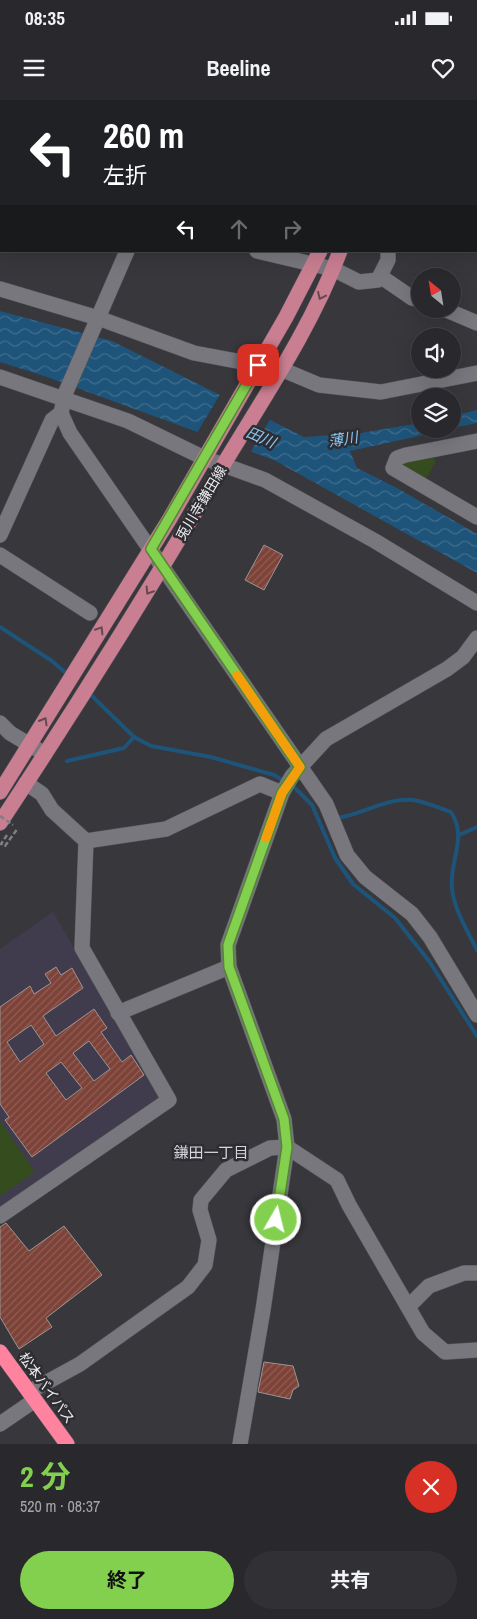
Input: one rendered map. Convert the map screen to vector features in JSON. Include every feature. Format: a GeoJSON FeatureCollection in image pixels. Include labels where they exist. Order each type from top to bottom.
{"type":"FeatureCollection","features":[{"type":"Feature","properties":{"kind":"highway","name":"松本バイパス"},"geometry":{"type":"LineString","coordinates":[[0,1352],[67,1444]]}},
{"type":"Feature","properties":{"kind":"main road","name":"兎川寺鎌田線"},"geometry":{"type":"LineString","coordinates":[[7,824],[16,799],[163,567],[278,374],[317,304],[340,252]]}},
{"type":"Feature","properties":{"kind":"main road","name":"兎川寺鎌田線"},"geometry":{"type":"LineString","coordinates":[[1,790],[151,549],[256,368],[317,258]]}},
{"type":"Feature","properties":{"kind":"street"},"geometry":{"type":"LineString","coordinates":[[127,252],[65,396],[61,413],[70,433],[163,567],[290,781],[330,818],[347,855],[364,877],[412,914],[430,937],[477,1015]]}},
{"type":"Feature","properties":{"kind":"street"},"geometry":{"type":"LineString","coordinates":[[268,252],[317,258],[358,282],[378,280],[388,260],[388,252]]}},
{"type":"Feature","properties":{"kind":"street"},"geometry":{"type":"LineString","coordinates":[[380,276],[411,297]]}},
{"type":"Feature","properties":{"kind":"street"},"geometry":{"type":"LineString","coordinates":[[0,289],[194,353],[256,368]]}},
{"type":"Feature","properties":{"kind":"street"},"geometry":{"type":"LineString","coordinates":[[461,316],[477,323]]}},
{"type":"Feature","properties":{"kind":"street"},"geometry":{"type":"LineString","coordinates":[[278,374],[319,385],[381,392],[477,373]]}},
{"type":"Feature","properties":{"kind":"street"},"geometry":{"type":"LineString","coordinates":[[0,377],[65,396],[206,455],[226,461],[300,498],[477,603]]}},
{"type":"Feature","properties":{"kind":"street"},"geometry":{"type":"LineString","coordinates":[[0,535],[52,420],[61,413]]}},
{"type":"Feature","properties":{"kind":"street"},"geometry":{"type":"LineString","coordinates":[[477,441],[397,458],[393,468],[477,517]]}},
{"type":"Feature","properties":{"kind":"street"},"geometry":{"type":"LineString","coordinates":[[0,555],[90,613]]}},
{"type":"Feature","properties":{"kind":"street"},"geometry":{"type":"LineString","coordinates":[[240,1444],[263,1310],[287,1147],[284,1119],[229,967],[228,945],[290,781],[326,739],[447,668],[463,657],[477,638]]}},
{"type":"Feature","properties":{"kind":"street"},"geometry":{"type":"LineString","coordinates":[[0,723],[10,733],[45,754]]}},
{"type":"Feature","properties":{"kind":"street"},"geometry":{"type":"LineString","coordinates":[[86,841],[166,829],[260,784],[290,781]]}},
{"type":"Feature","properties":{"kind":"street"},"geometry":{"type":"LineString","coordinates":[[0,1216],[169,1100],[82,948],[86,841],[52,810],[42,794],[26,784]]}},
{"type":"Feature","properties":{"kind":"street"},"geometry":{"type":"LineString","coordinates":[[1,790],[16,799]]}},
{"type":"Feature","properties":{"kind":"street"},"geometry":{"type":"LineString","coordinates":[[118,1013],[229,967]]}},
{"type":"Feature","properties":{"kind":"street"},"geometry":{"type":"LineString","coordinates":[[0,1424],[32,1396],[80,1364],[188,1286],[205,1265],[209,1240],[200,1210],[201,1200],[226,1170],[270,1148],[287,1147],[337,1180],[349,1205],[423,1333],[445,1352],[477,1350]]}},
{"type":"Feature","properties":{"kind":"street"},"geometry":{"type":"LineString","coordinates":[[409,1306],[429,1286],[464,1274],[477,1274]]}},
{"type":"Feature","properties":{"kind":"path"},"geometry":{"type":"LineString","coordinates":[[0,816],[7,824],[1,844],[5,846],[18,828]]}},
{"type":"Feature","properties":{"kind":"shaded area"},"geometry":{"type":"Polygon","coordinates":[[[53,912],[161,1098],[0,1213],[0,949],[53,912]]]}},
{"type":"Feature","properties":{"kind":"green space"},"geometry":{"type":"Polygon","coordinates":[[[431,456],[436,461],[425,481],[399,464],[431,456]]]}},
{"type":"Feature","properties":{"kind":"green space"},"geometry":{"type":"Polygon","coordinates":[[[0,1121],[35,1172],[0,1196],[0,1121]]]}},
{"type":"Feature","properties":{"kind":"water"},"geometry":{"type":"Polygon","coordinates":[[[0,311],[112,341],[304,437],[361,433],[411,425],[411,438],[350,451],[357,468],[397,488],[477,534],[477,573],[274,460],[47,377],[0,362],[0,311]]]}},
{"type":"Feature","properties":{"kind":"water"},"geometry":{"type":"Polygon","coordinates":[[[477,410],[477,423],[461,426],[461,414],[477,410]]]}},
{"type":"Feature","properties":{"kind":"pier"},"geometry":{"type":"Polygon","coordinates":[[[221,393],[271,418],[250,453],[197,433],[221,393]]]}},
{"type":"Feature","properties":{"kind":"building"},"geometry":{"type":"Polygon","coordinates":[[[264,545],[283,555],[264,590],[245,580],[264,545]]]}},
{"type":"Feature","properties":{"kind":"building"},"geometry":{"type":"Polygon","coordinates":[[[56,967],[61,975],[72,968],[83,988],[43,1016],[56,1036],[94,1009],[107,1028],[101,1032],[122,1062],[131,1055],[144,1075],[32,1157],[5,1120],[9,1117],[0,1104],[0,1007],[30,986],[34,994],[51,983],[45,974],[56,967]],[[31,1025],[7,1042],[20,1062],[44,1044],[31,1025]],[[89,1041],[73,1053],[94,1081],[110,1069],[89,1041]],[[61,1062],[46,1073],[66,1100],[82,1088],[61,1062]]]}},
{"type":"Feature","properties":{"kind":"building"},"geometry":{"type":"Polygon","coordinates":[[[6,1223],[29,1251],[64,1226],[102,1275],[46,1318],[52,1327],[19,1349],[0,1317],[0,1227],[6,1223]]]}},
{"type":"Feature","properties":{"kind":"building"},"geometry":{"type":"Polygon","coordinates":[[[264,1362],[293,1366],[299,1386],[293,1390],[290,1399],[258,1392],[264,1362]]]}},
{"type":"Feature","properties":{"kind":"waterway"},"geometry":{"type":"LineString","coordinates":[[0,627],[52,661],[68,675]]}},
{"type":"Feature","properties":{"kind":"waterway"},"geometry":{"type":"LineString","coordinates":[[88,692],[134,737],[151,746],[211,757],[274,775],[286,782]]}},
{"type":"Feature","properties":{"kind":"waterway"},"geometry":{"type":"LineString","coordinates":[[67,761],[124,748],[134,737]]}},
{"type":"Feature","properties":{"kind":"waterway"},"geometry":{"type":"LineString","coordinates":[[292,785],[312,805],[335,858],[353,884],[395,918],[429,961],[477,1036]]}},
{"type":"Feature","properties":{"kind":"waterway"},"geometry":{"type":"LineString","coordinates":[[337,818],[394,801],[404,800],[423,802],[451,812],[458,831],[452,878],[453,896],[462,920],[477,950]]}},
{"type":"Feature","properties":{"kind":"waterway"},"geometry":{"type":"LineString","coordinates":[[459,835],[477,827]]}},
{"type":"Feature","properties":{"kind":"slow traffic"},"geometry":{"type":"LineString","coordinates":[[237,675],[300,767],[282,793],[266,838]]}},
{"type":"Feature","properties":{"kind":"district","name":"鎌田一丁目"},"geometry":{"type":"Point","coordinates":[211,1152]}},
{"type":"Feature","properties":{"kind":"route"},"geometry":{"type":"LineString","coordinates":[[258,365],[151,549],[300,767],[282,793],[228,945],[229,967],[284,1119],[287,1147],[276,1220]]}},
{"type":"Feature","properties":{"kind":"water label","name":"田川"},"geometry":{"type":"Point","coordinates":[261,437]}},
{"type":"Feature","properties":{"kind":"water label","name":"薄川"},"geometry":{"type":"Point","coordinates":[343,439]}}]}
